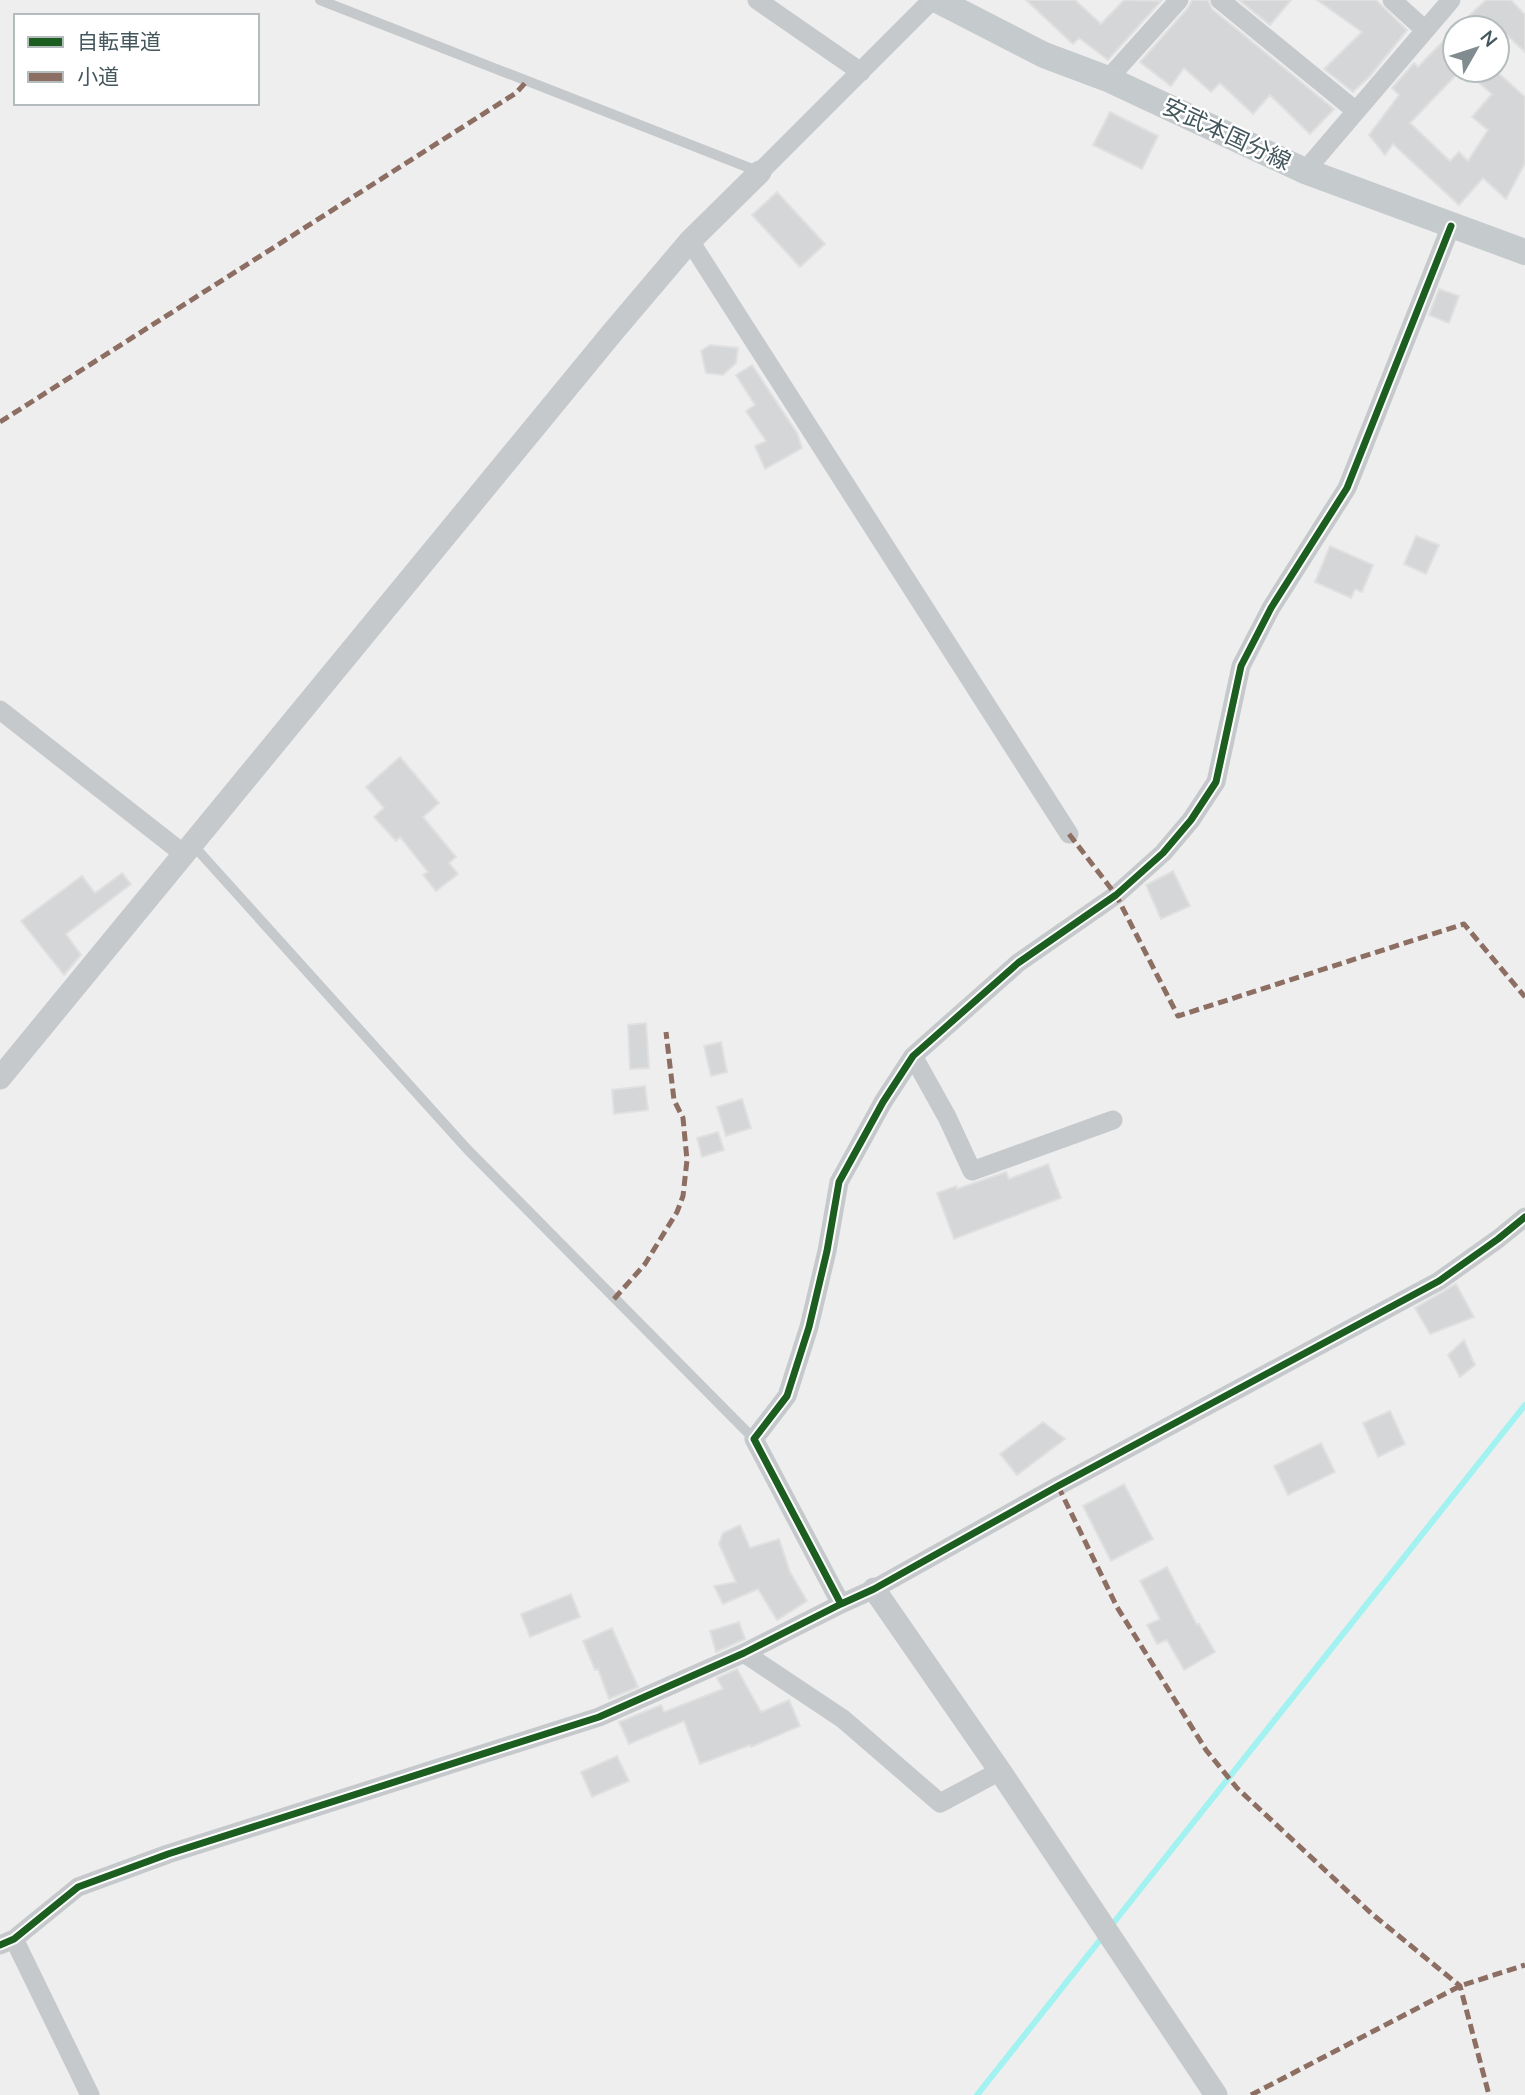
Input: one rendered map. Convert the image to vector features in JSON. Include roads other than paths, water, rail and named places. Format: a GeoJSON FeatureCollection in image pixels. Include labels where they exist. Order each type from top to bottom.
{"type":"FeatureCollection","features":[{"type":"Feature","properties":{"kind":"main road","name":"安武本国分線"},"geometry":{"type":"LineString","coordinates":[[937,0],[1044,55],[1108,79],[1305,171],[1525,252]]}},
{"type":"Feature","properties":{"kind":"street"},"geometry":{"type":"LineString","coordinates":[[757,0],[861,72]]}},
{"type":"Feature","properties":{"kind":"street"},"geometry":{"type":"LineString","coordinates":[[0,1078],[690,241],[932,0]]}},
{"type":"Feature","properties":{"kind":"street"},"geometry":{"type":"LineString","coordinates":[[1108,79],[1179,0]]}},
{"type":"Feature","properties":{"kind":"street"},"geometry":{"type":"LineString","coordinates":[[1220,0],[1356,111]]}},
{"type":"Feature","properties":{"kind":"street"},"geometry":{"type":"LineString","coordinates":[[1391,0],[1426,30]]}},
{"type":"Feature","properties":{"kind":"street"},"geometry":{"type":"LineString","coordinates":[[1305,171],[1451,0]]}},
{"type":"Feature","properties":{"kind":"street"},"geometry":{"type":"LineString","coordinates":[[841,1604],[754,1439],[787,1396],[815,1302],[839,1182],[883,1102],[913,1056],[1018,963],[1116,895],[1164,853],[1191,820],[1216,782],[1241,666],[1271,608],[1347,488],[1451,226]]}},
{"type":"Feature","properties":{"kind":"street"},"geometry":{"type":"LineString","coordinates":[[690,241],[1069,834]]}},
{"type":"Feature","properties":{"kind":"street"},"geometry":{"type":"LineString","coordinates":[[0,710],[189,850]]}},
{"type":"Feature","properties":{"kind":"street"},"geometry":{"type":"LineString","coordinates":[[913,1056],[947,1117],[972,1171],[1113,1120]]}},
{"type":"Feature","properties":{"kind":"street"},"geometry":{"type":"LineString","coordinates":[[90,2095],[7,1942],[78,1887],[168,1854],[599,1717],[744,1653],[874,1589],[1058,1486],[1439,1281],[1525,1217]]}},
{"type":"Feature","properties":{"kind":"street"},"geometry":{"type":"LineString","coordinates":[[874,1589],[1000,1771],[1216,2095]]}},
{"type":"Feature","properties":{"kind":"street"},"geometry":{"type":"LineString","coordinates":[[744,1653],[843,1719],[940,1803],[1000,1771]]}},
{"type":"Feature","properties":{"kind":"lane"},"geometry":{"type":"LineString","coordinates":[[320,0],[760,172]]}},
{"type":"Feature","properties":{"kind":"lane"},"geometry":{"type":"LineString","coordinates":[[189,850],[467,1149],[754,1439]]}},
{"type":"Feature","properties":{"kind":"waterway"},"geometry":{"type":"LineString","coordinates":[[1111,1926],[1525,1405]]}},
{"type":"Feature","properties":{"kind":"waterway"},"geometry":{"type":"LineString","coordinates":[[977,2095],[1104,1935]]}}]}
